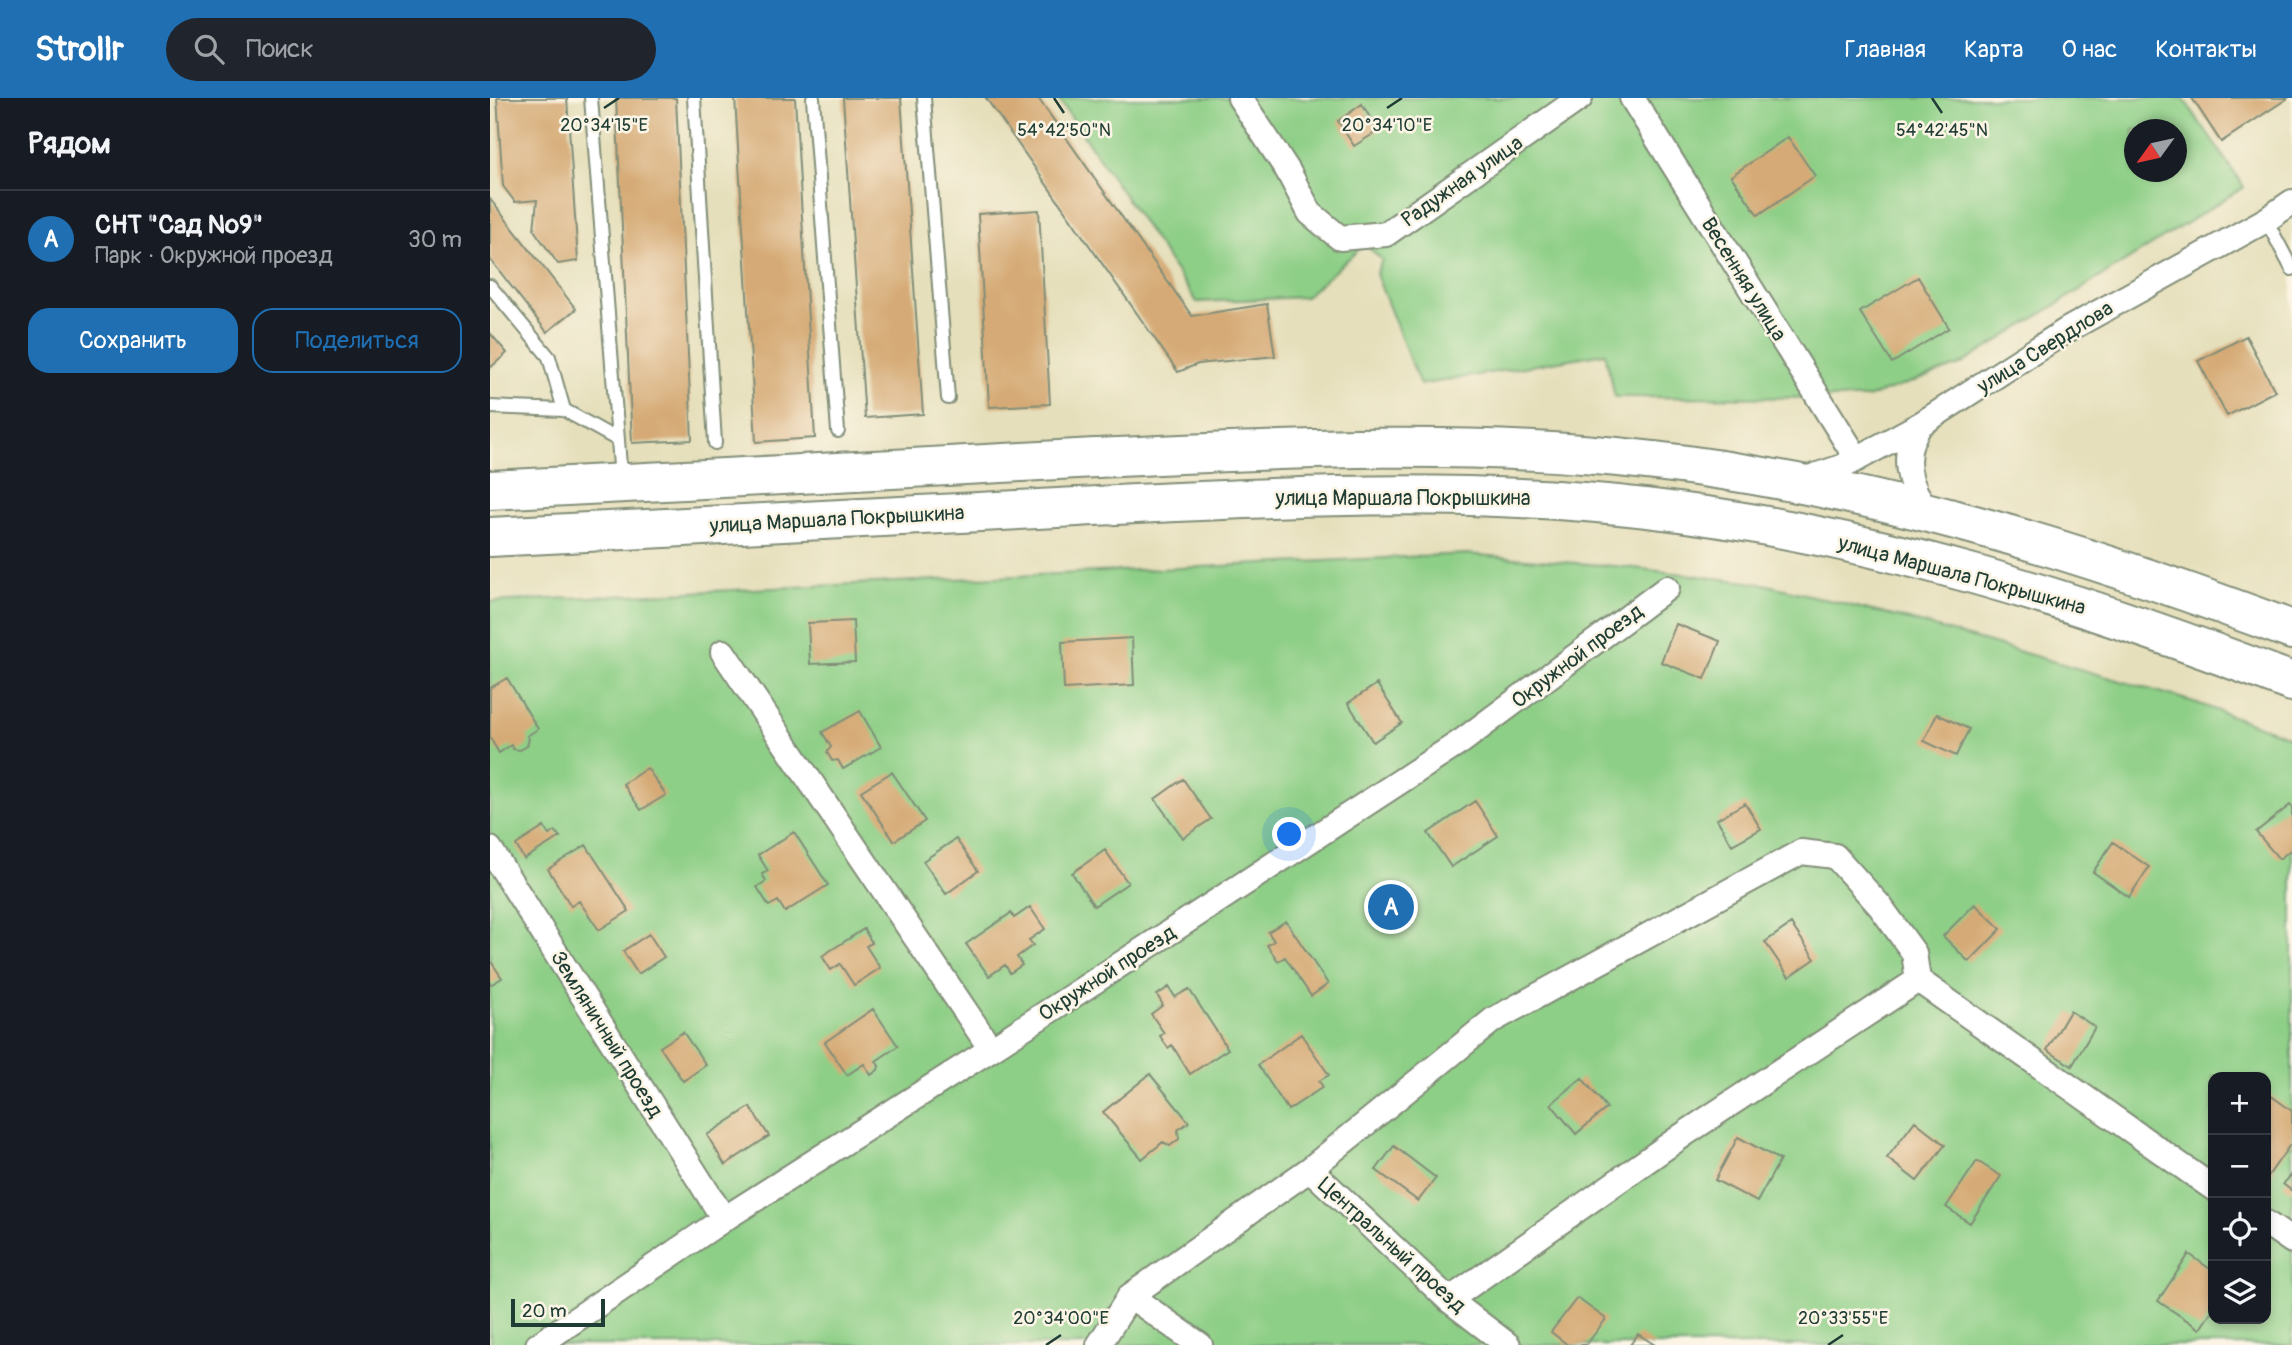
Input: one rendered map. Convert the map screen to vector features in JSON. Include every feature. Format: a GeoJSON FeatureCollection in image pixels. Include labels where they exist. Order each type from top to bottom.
{"type":"FeatureCollection","features":[{"type":"Feature","properties":{"kind":"main road"},"geometry":{"type":"LineString","coordinates":[[490,490],[1247,451],[1415,447],[1504,449],[1627,458],[1732,471],[1859,496],[1931,514],[2096,562],[2292,630]]}},
{"type":"Feature","properties":{"kind":"main road","name":"улица Маршала Покрышкина"},"geometry":{"type":"LineString","coordinates":[[490,537],[1250,498],[1438,495],[1597,503],[1725,519],[1897,554],[2094,612],[2292,682]]}},
{"type":"Feature","properties":{"kind":"street","name":"Радужная улица"},"geometry":{"type":"LineString","coordinates":[[1240,98],[1288,171],[1310,213],[1340,238],[1386,234],[1580,98]]}},
{"type":"Feature","properties":{"kind":"street","name":"Весенняя улица"},"geometry":{"type":"LineString","coordinates":[[1632,98],[1857,459]]}},
{"type":"Feature","properties":{"kind":"street","name":"улица Свердлова"},"geometry":{"type":"LineString","coordinates":[[1793,483],[1830,472],[1922,424],[2067,331],[2266,220],[2292,202]]}},
{"type":"Feature","properties":{"kind":"street"},"geometry":{"type":"LineString","coordinates":[[1922,424],[1910,446],[1908,468],[1916,495],[1931,514]]}},
{"type":"Feature","properties":{"kind":"street","name":"Окружной проезд"},"geometry":{"type":"LineString","coordinates":[[538,1345],[724,1219],[991,1049],[1462,741],[1667,588]]}},
{"type":"Feature","properties":{"kind":"street"},"geometry":{"type":"LineString","coordinates":[[723,652],[991,1049]]}},
{"type":"Feature","properties":{"kind":"street","name":"Земляничный проезд"},"geometry":{"type":"LineString","coordinates":[[490,849],[724,1219]]}},
{"type":"Feature","properties":{"kind":"street"},"geometry":{"type":"LineString","coordinates":[[1099,1345],[1130,1296],[1310,1170],[1493,1020],[1801,852],[1835,856],[1880,906],[1914,953],[1918,980],[2208,1185]]}},
{"type":"Feature","properties":{"kind":"street"},"geometry":{"type":"LineString","coordinates":[[1449,1300],[1686,1133],[1918,980]]}},
{"type":"Feature","properties":{"kind":"street","name":"Центральный проезд"},"geometry":{"type":"LineString","coordinates":[[1310,1170],[1449,1300],[1508,1345]]}},
{"type":"Feature","properties":{"kind":"street"},"geometry":{"type":"LineString","coordinates":[[2271,1226],[2292,1241]]}},
{"type":"Feature","properties":{"kind":"street"},"geometry":{"type":"LineString","coordinates":[[1130,1296],[1200,1345]]}},
{"type":"Feature","properties":{"kind":"lane"},"geometry":{"type":"LineString","coordinates":[[591,98],[621,484]]}},
{"type":"Feature","properties":{"kind":"lane"},"geometry":{"type":"LineString","coordinates":[[694,98],[715,443]]}},
{"type":"Feature","properties":{"kind":"lane"},"geometry":{"type":"LineString","coordinates":[[813,98],[838,432]]}},
{"type":"Feature","properties":{"kind":"lane"},"geometry":{"type":"LineString","coordinates":[[924,98],[948,398]]}},
{"type":"Feature","properties":{"kind":"lane"},"geometry":{"type":"LineString","coordinates":[[2266,220],[2292,269]]}},
{"type":"Feature","properties":{"kind":"lane"},"geometry":{"type":"LineString","coordinates":[[490,286],[549,357],[564,410]]}},
{"type":"Feature","properties":{"kind":"lane"},"geometry":{"type":"LineString","coordinates":[[490,407],[564,410],[618,440]]}},
{"type":"Feature","properties":{"kind":"green space"},"geometry":{"type":"Polygon","coordinates":[[[1058,98],[2183,98],[2244,187],[1960,365],[1867,398],[1615,397],[1605,353],[1420,385],[1376,274],[1382,260],[1365,244],[1305,297],[1197,302],[1058,98]]]}},
{"type":"Feature","properties":{"kind":"green space"},"geometry":{"type":"Polygon","coordinates":[[[1466,554],[1626,567],[1764,584],[1913,621],[2194,702],[2292,738],[2292,1345],[490,1345],[490,602],[1466,554]]]}},
{"type":"Feature","properties":{"kind":"building"},"geometry":{"type":"Polygon","coordinates":[[[497,98],[567,98],[578,261],[558,264],[534,230],[537,200],[515,202],[503,186],[497,98]]]}},
{"type":"Feature","properties":{"kind":"building"},"geometry":{"type":"Polygon","coordinates":[[[616,98],[676,98],[692,440],[632,443],[616,98]]]}},
{"type":"Feature","properties":{"kind":"building"},"geometry":{"type":"Polygon","coordinates":[[[735,98],[795,98],[815,438],[756,442],[735,98]]]}},
{"type":"Feature","properties":{"kind":"building"},"geometry":{"type":"Polygon","coordinates":[[[843,98],[901,98],[923,414],[865,418],[843,98]]]}},
{"type":"Feature","properties":{"kind":"building"},"geometry":{"type":"Polygon","coordinates":[[[986,98],[1038,98],[1192,316],[1267,304],[1275,356],[1198,364],[1178,372],[986,98]]]}},
{"type":"Feature","properties":{"kind":"building"},"geometry":{"type":"Polygon","coordinates":[[[2192,98],[2288,98],[2221,142],[2192,98]]]}},
{"type":"Feature","properties":{"kind":"building"},"geometry":{"type":"Polygon","coordinates":[[[1362,104],[1378,131],[1354,146],[1338,121],[1362,104]]]}},
{"type":"Feature","properties":{"kind":"building"},"geometry":{"type":"Polygon","coordinates":[[[1788,137],[1815,176],[1758,215],[1731,176],[1788,137]]]}},
{"type":"Feature","properties":{"kind":"building"},"geometry":{"type":"Polygon","coordinates":[[[490,199],[576,309],[547,332],[490,259],[490,199]]]}},
{"type":"Feature","properties":{"kind":"building"},"geometry":{"type":"Polygon","coordinates":[[[1039,210],[1050,404],[989,407],[978,214],[1039,210]]]}},
{"type":"Feature","properties":{"kind":"building"},"geometry":{"type":"Polygon","coordinates":[[[1918,277],[1949,328],[1892,363],[1860,312],[1918,277]]]}},
{"type":"Feature","properties":{"kind":"building"},"geometry":{"type":"Polygon","coordinates":[[[490,333],[507,353],[490,368],[490,333]]]}},
{"type":"Feature","properties":{"kind":"building"},"geometry":{"type":"Polygon","coordinates":[[[2246,336],[2275,391],[2227,416],[2198,361],[2246,336]]]}},
{"type":"Feature","properties":{"kind":"building"},"geometry":{"type":"Polygon","coordinates":[[[853,621],[855,662],[810,664],[808,623],[853,621]]]}},
{"type":"Feature","properties":{"kind":"building"},"geometry":{"type":"Polygon","coordinates":[[[1676,624],[1720,641],[1705,679],[1661,662],[1676,624]]]}},
{"type":"Feature","properties":{"kind":"building"},"geometry":{"type":"Polygon","coordinates":[[[1132,638],[1134,685],[1064,689],[1062,642],[1132,638]]]}},
{"type":"Feature","properties":{"kind":"building"},"geometry":{"type":"Polygon","coordinates":[[[507,678],[538,729],[527,736],[527,746],[520,750],[513,749],[511,745],[499,753],[490,738],[490,688],[507,678]]]}},
{"type":"Feature","properties":{"kind":"building"},"geometry":{"type":"Polygon","coordinates":[[[1377,684],[1402,723],[1373,742],[1348,703],[1377,684]]]}},
{"type":"Feature","properties":{"kind":"building"},"geometry":{"type":"Polygon","coordinates":[[[860,711],[881,747],[843,769],[838,760],[832,761],[827,752],[831,747],[822,732],[860,711]]]}},
{"type":"Feature","properties":{"kind":"building"},"geometry":{"type":"Polygon","coordinates":[[[1937,714],[1969,729],[1956,756],[1924,741],[1937,714]]]}},
{"type":"Feature","properties":{"kind":"building"},"geometry":{"type":"Polygon","coordinates":[[[647,768],[666,795],[641,810],[623,784],[647,768]]]}},
{"type":"Feature","properties":{"kind":"building"},"geometry":{"type":"Polygon","coordinates":[[[892,772],[925,821],[894,841],[861,791],[892,772]]]}},
{"type":"Feature","properties":{"kind":"building"},"geometry":{"type":"Polygon","coordinates":[[[1183,779],[1211,819],[1183,838],[1155,799],[1183,779]]]}},
{"type":"Feature","properties":{"kind":"building"},"geometry":{"type":"Polygon","coordinates":[[[1475,801],[1498,836],[1451,867],[1428,833],[1475,801]]]}},
{"type":"Feature","properties":{"kind":"building"},"geometry":{"type":"Polygon","coordinates":[[[1745,803],[1761,829],[1732,845],[1717,819],[1745,803]]]}},
{"type":"Feature","properties":{"kind":"building"},"geometry":{"type":"Polygon","coordinates":[[[2290,805],[2292,849],[2279,859],[2256,832],[2290,805]]]}},
{"type":"Feature","properties":{"kind":"building"},"geometry":{"type":"Polygon","coordinates":[[[544,827],[549,835],[555,831],[560,837],[524,859],[516,845],[544,827]]]}},
{"type":"Feature","properties":{"kind":"building"},"geometry":{"type":"Polygon","coordinates":[[[794,832],[828,885],[785,912],[778,901],[769,906],[757,887],[766,881],[762,874],[768,871],[758,855],[794,832]]]}},
{"type":"Feature","properties":{"kind":"building"},"geometry":{"type":"Polygon","coordinates":[[[956,839],[978,871],[946,894],[923,861],[956,839]]]}},
{"type":"Feature","properties":{"kind":"building"},"geometry":{"type":"Polygon","coordinates":[[[2113,842],[2149,867],[2129,897],[2093,872],[2113,842]]]}},
{"type":"Feature","properties":{"kind":"building"},"geometry":{"type":"Polygon","coordinates":[[[586,845],[629,911],[599,930],[579,901],[571,906],[548,869],[586,845]]]}},
{"type":"Feature","properties":{"kind":"building"},"geometry":{"type":"Polygon","coordinates":[[[1105,850],[1128,883],[1094,906],[1072,873],[1105,850]]]}},
{"type":"Feature","properties":{"kind":"building"},"geometry":{"type":"Polygon","coordinates":[[[1975,904],[2001,929],[1969,962],[1943,936],[1975,904]]]}},
{"type":"Feature","properties":{"kind":"building"},"geometry":{"type":"Polygon","coordinates":[[[1030,907],[1045,929],[1029,940],[1033,945],[1017,957],[1022,965],[1010,973],[1005,965],[989,976],[966,944],[1011,913],[1014,918],[1030,907]]]}},
{"type":"Feature","properties":{"kind":"building"},"geometry":{"type":"Polygon","coordinates":[[[1286,921],[1328,984],[1311,996],[1285,957],[1278,961],[1267,945],[1274,941],[1268,932],[1286,921]]]}},
{"type":"Feature","properties":{"kind":"building"},"geometry":{"type":"Polygon","coordinates":[[[1791,924],[1815,959],[1789,977],[1765,942],[1791,924]]]}},
{"type":"Feature","properties":{"kind":"building"},"geometry":{"type":"Polygon","coordinates":[[[864,929],[872,943],[866,946],[880,968],[854,985],[840,964],[831,970],[822,956],[864,929]]]}},
{"type":"Feature","properties":{"kind":"building"},"geometry":{"type":"Polygon","coordinates":[[[649,934],[664,957],[638,974],[623,951],[649,934]]]}},
{"type":"Feature","properties":{"kind":"building"},"geometry":{"type":"Polygon","coordinates":[[[490,960],[502,978],[490,985],[490,960]]]}},
{"type":"Feature","properties":{"kind":"building"},"geometry":{"type":"Polygon","coordinates":[[[1169,987],[1175,997],[1189,989],[1228,1049],[1190,1074],[1172,1045],[1168,1048],[1160,1036],[1164,1033],[1151,1014],[1163,1005],[1157,995],[1169,987]]]}},
{"type":"Feature","properties":{"kind":"building"},"geometry":{"type":"Polygon","coordinates":[[[873,1009],[898,1046],[876,1061],[878,1070],[871,1075],[864,1064],[847,1075],[825,1042],[873,1009]]]}},
{"type":"Feature","properties":{"kind":"building"},"geometry":{"type":"Polygon","coordinates":[[[2070,1011],[2095,1027],[2072,1066],[2047,1050],[2070,1011]]]}},
{"type":"Feature","properties":{"kind":"building"},"geometry":{"type":"Polygon","coordinates":[[[683,1032],[706,1065],[683,1081],[660,1047],[683,1032]]]}},
{"type":"Feature","properties":{"kind":"building"},"geometry":{"type":"Polygon","coordinates":[[[1301,1034],[1329,1075],[1319,1081],[1323,1087],[1288,1110],[1258,1065],[1301,1034]]]}},
{"type":"Feature","properties":{"kind":"building"},"geometry":{"type":"Polygon","coordinates":[[[1150,1074],[1189,1122],[1178,1130],[1179,1139],[1170,1146],[1163,1142],[1142,1159],[1103,1112],[1150,1074]]]}},
{"type":"Feature","properties":{"kind":"building"},"geometry":{"type":"Polygon","coordinates":[[[1582,1078],[1607,1108],[1576,1134],[1551,1104],[1582,1078]]]}},
{"type":"Feature","properties":{"kind":"building"},"geometry":{"type":"Polygon","coordinates":[[[2271,1096],[2292,1111],[2292,1142],[2271,1172],[2271,1096]]]}},
{"type":"Feature","properties":{"kind":"building"},"geometry":{"type":"Polygon","coordinates":[[[750,1107],[769,1136],[725,1165],[707,1135],[750,1107]]]}},
{"type":"Feature","properties":{"kind":"building"},"geometry":{"type":"Polygon","coordinates":[[[1915,1121],[1945,1145],[1917,1181],[1887,1158],[1915,1121]]]}},
{"type":"Feature","properties":{"kind":"building"},"geometry":{"type":"Polygon","coordinates":[[[1738,1137],[1780,1160],[1757,1202],[1715,1180],[1738,1137]]]}},
{"type":"Feature","properties":{"kind":"building"},"geometry":{"type":"Polygon","coordinates":[[[1394,1146],[1436,1178],[1418,1201],[1376,1170],[1394,1146]]]}},
{"type":"Feature","properties":{"kind":"building"},"geometry":{"type":"Polygon","coordinates":[[[1977,1161],[2001,1176],[1970,1223],[1946,1207],[1977,1161]]]}},
{"type":"Feature","properties":{"kind":"building"},"geometry":{"type":"Polygon","coordinates":[[[2292,1174],[2292,1191],[2283,1184],[2292,1174]]]}},
{"type":"Feature","properties":{"kind":"building"},"geometry":{"type":"Polygon","coordinates":[[[2189,1254],[2208,1267],[2208,1317],[2200,1329],[2158,1301],[2189,1254]]]}},
{"type":"Feature","properties":{"kind":"building"},"geometry":{"type":"Polygon","coordinates":[[[1577,1298],[1606,1319],[1586,1345],[1568,1345],[1551,1332],[1577,1298]]]}},
{"type":"Feature","properties":{"kind":"building"},"geometry":{"type":"Polygon","coordinates":[[[1638,1334],[1655,1345],[1630,1345],[1638,1334]]]}},
{"type":"Feature","properties":{"kind":"place","name":"СНТ \"Сад №9\""},"geometry":{"type":"Point","coordinates":[1391,907]}}]}
